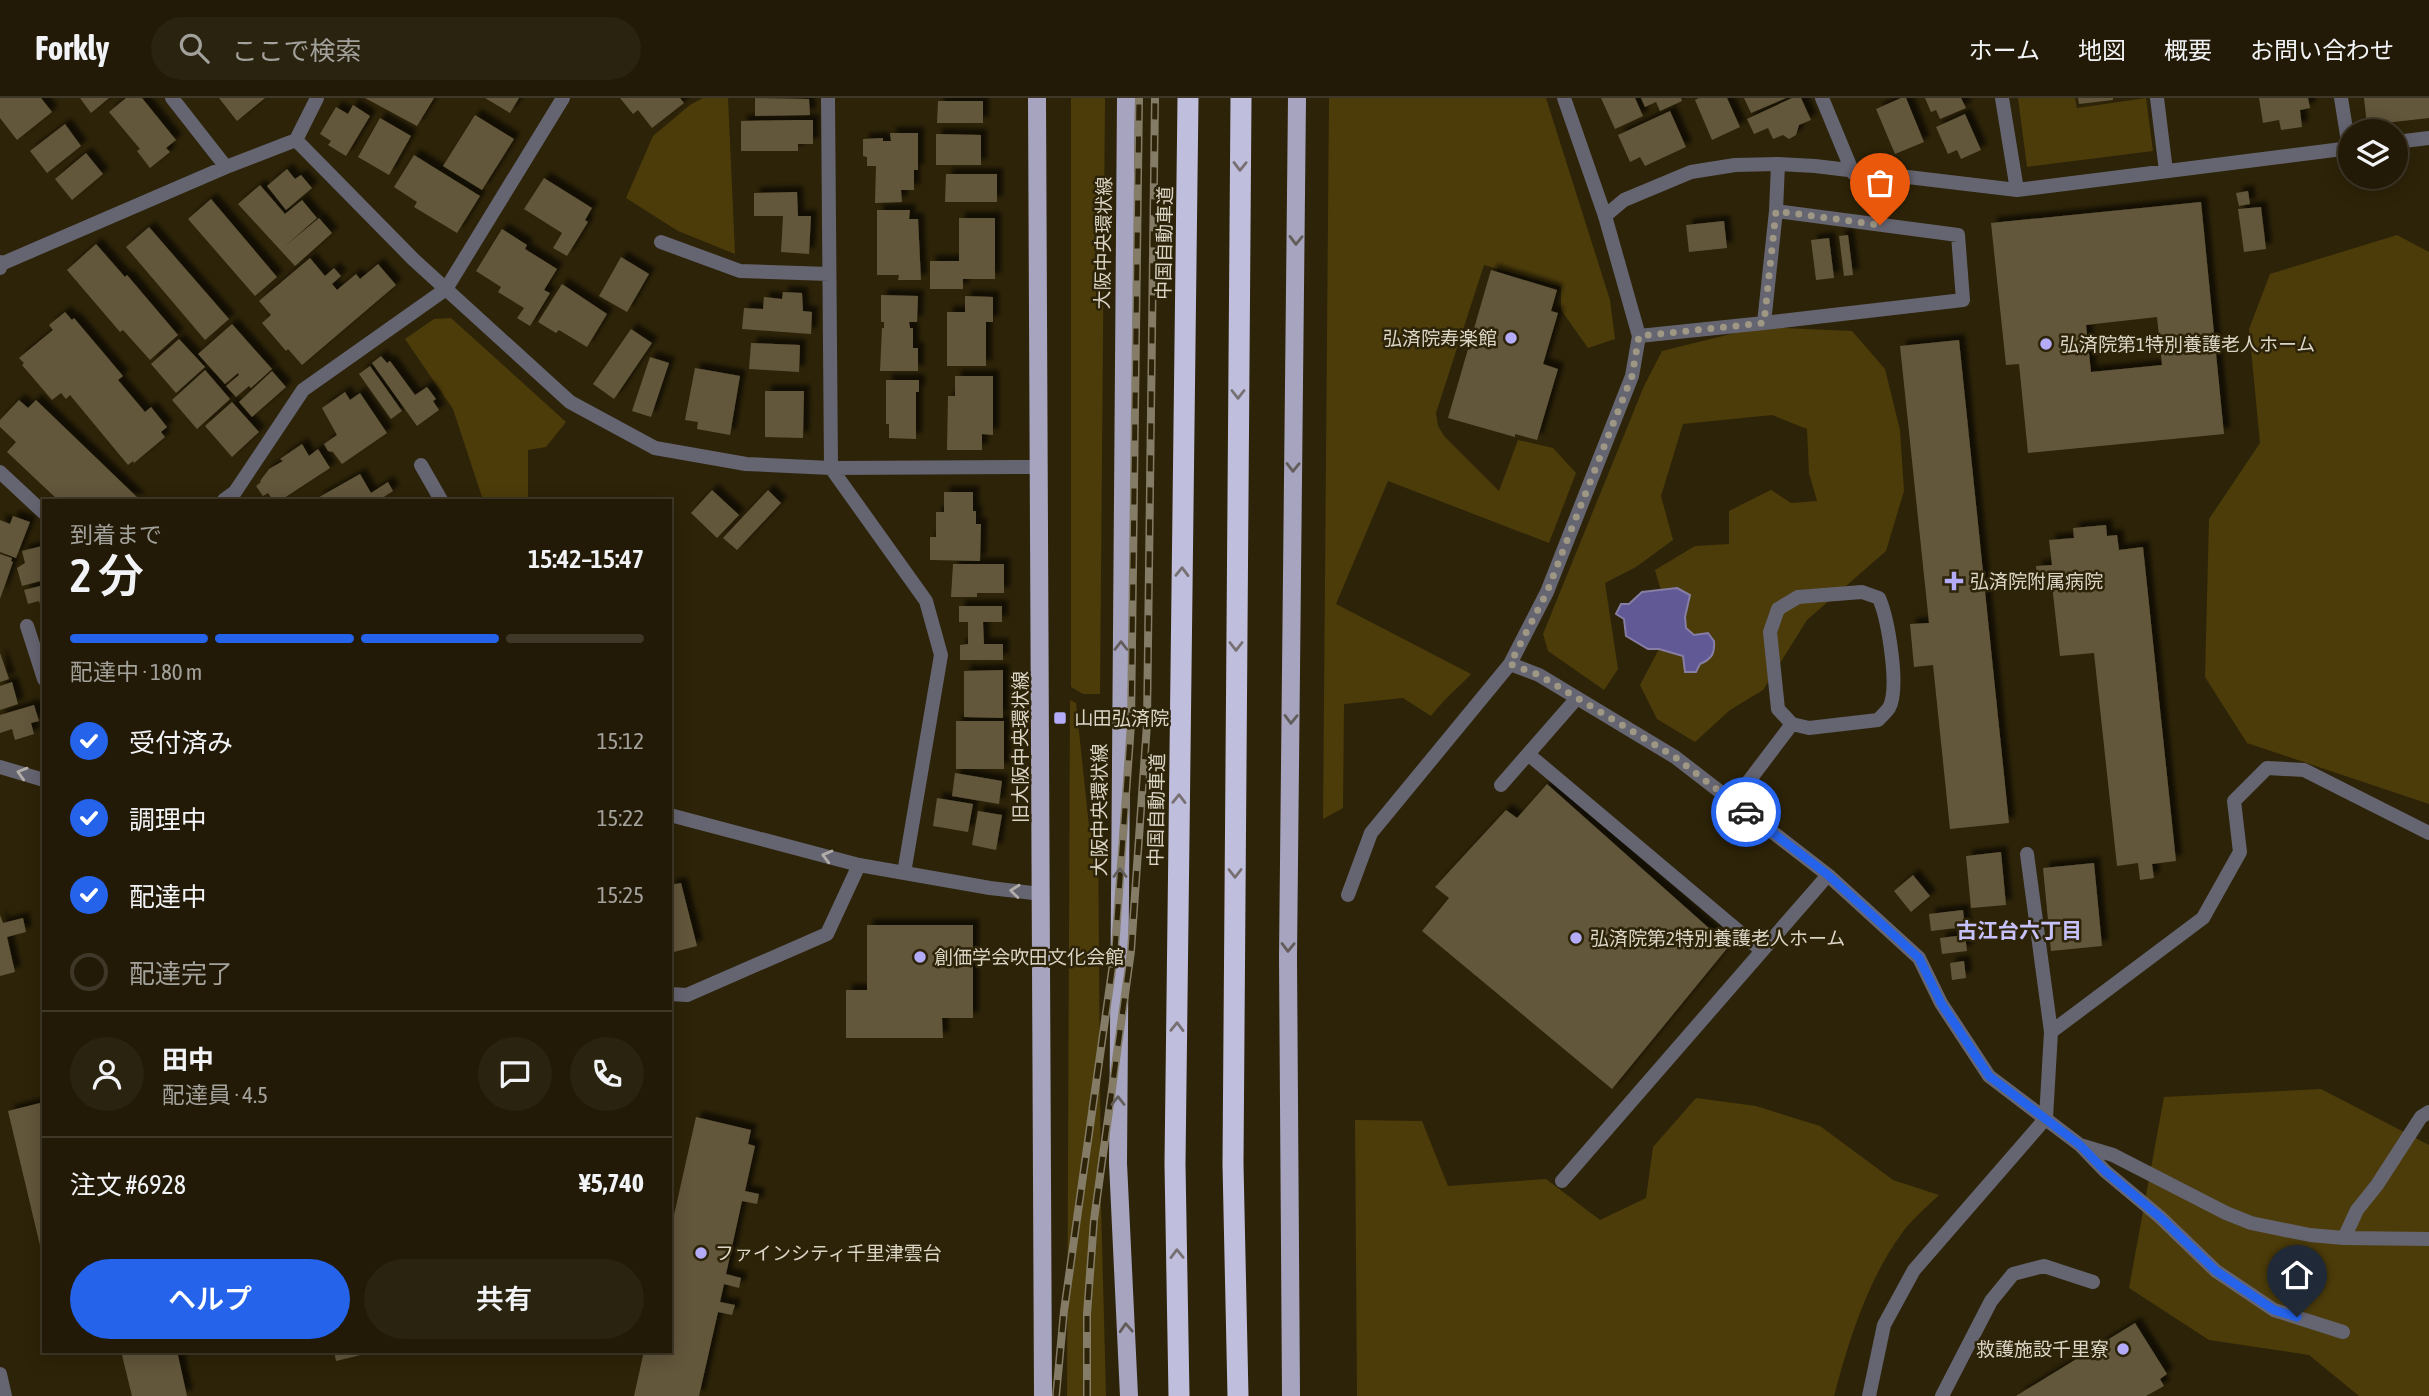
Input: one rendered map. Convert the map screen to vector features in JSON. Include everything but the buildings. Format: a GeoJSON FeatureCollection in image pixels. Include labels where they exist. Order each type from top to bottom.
{"type":"FeatureCollection","features":[{"type":"Feature","properties":{"kind":"highway","name":"中国自動車道"},"geometry":{"type":"LineString","coordinates":[[1179,1396],[1175,1164],[1188,98]]}},
{"type":"Feature","properties":{"kind":"highway"},"geometry":{"type":"LineString","coordinates":[[1238,1396],[1233,1164],[1241,98]]}},
{"type":"Feature","properties":{"kind":"main road","name":"旧大阪中央環状線"},"geometry":{"type":"LineString","coordinates":[[1037,98],[1043,1396]]}},
{"type":"Feature","properties":{"kind":"main road","name":"大阪中央環状線"},"geometry":{"type":"LineString","coordinates":[[1126,98],[1118,1163],[1129,1396]]}},
{"type":"Feature","properties":{"kind":"main road"},"geometry":{"type":"LineString","coordinates":[[1291,1396],[1288,957],[1297,98]]}},
{"type":"Feature","properties":{"kind":"street"},"geometry":{"type":"LineString","coordinates":[[172,98],[226,167]]}},
{"type":"Feature","properties":{"kind":"street"},"geometry":{"type":"LineString","coordinates":[[0,265],[226,167],[296,140],[317,98]]}},
{"type":"Feature","properties":{"kind":"street"},"geometry":{"type":"LineString","coordinates":[[233,498],[303,390],[446,289],[563,98]]}},
{"type":"Feature","properties":{"kind":"street"},"geometry":{"type":"LineString","coordinates":[[828,98],[831,468],[926,601],[942,655],[904,873]]}},
{"type":"Feature","properties":{"kind":"street"},"geometry":{"type":"LineString","coordinates":[[1348,895],[1371,833],[1510,664],[1552,580],[1632,376],[1639,336],[1605,216],[1564,98]]}},
{"type":"Feature","properties":{"kind":"street"},"geometry":{"type":"LineString","coordinates":[[1822,98],[1853,173]]}},
{"type":"Feature","properties":{"kind":"street"},"geometry":{"type":"LineString","coordinates":[[2002,98],[2017,190]]}},
{"type":"Feature","properties":{"kind":"street"},"geometry":{"type":"LineString","coordinates":[[2157,98],[2166,172]]}},
{"type":"Feature","properties":{"kind":"street"},"geometry":{"type":"LineString","coordinates":[[2341,98],[2344,119]]}},
{"type":"Feature","properties":{"kind":"street"},"geometry":{"type":"LineString","coordinates":[[2408,141],[2429,138]]}},
{"type":"Feature","properties":{"kind":"street"},"geometry":{"type":"LineString","coordinates":[[296,140],[413,259],[570,402],[655,448],[746,464],[831,468],[1037,467]]}},
{"type":"Feature","properties":{"kind":"street"},"geometry":{"type":"LineString","coordinates":[[1605,216],[1624,200],[1691,172],[1735,165],[1815,166],[1853,173],[2017,190],[2338,149]]}},
{"type":"Feature","properties":{"kind":"street"},"geometry":{"type":"LineString","coordinates":[[1764,323],[1776,211],[1778,164]]}},
{"type":"Feature","properties":{"kind":"street"},"geometry":{"type":"LineString","coordinates":[[1639,336],[1963,300],[1958,235],[1776,211]]}},
{"type":"Feature","properties":{"kind":"street"},"geometry":{"type":"LineString","coordinates":[[661,242],[740,271],[829,274]]}},
{"type":"Feature","properties":{"kind":"street"},"geometry":{"type":"LineString","coordinates":[[421,465],[440,499]]}},
{"type":"Feature","properties":{"kind":"street"},"geometry":{"type":"LineString","coordinates":[[0,472],[42,511]]}},
{"type":"Feature","properties":{"kind":"street"},"geometry":{"type":"LineString","coordinates":[[1862,592],[1879,598],[1886,616],[1893,674],[1890,706],[1878,720],[1810,728],[1792,724],[1777,709],[1770,632],[1778,609],[1798,597],[1862,592]]}},
{"type":"Feature","properties":{"kind":"street"},"geometry":{"type":"LineString","coordinates":[[27,626],[42,673]]}},
{"type":"Feature","properties":{"kind":"street"},"geometry":{"type":"LineString","coordinates":[[1510,664],[1539,675],[1675,757],[1828,875],[1919,958],[1941,1003],[1989,1076],[2080,1145],[2216,1271],[2274,1310],[2343,1332]]}},
{"type":"Feature","properties":{"kind":"street"},"geometry":{"type":"LineString","coordinates":[[1501,785],[1577,698]]}},
{"type":"Feature","properties":{"kind":"street"},"geometry":{"type":"LineString","coordinates":[[1733,802],[1792,724]]}},
{"type":"Feature","properties":{"kind":"street"},"geometry":{"type":"LineString","coordinates":[[1528,754],[1761,950]]}},
{"type":"Feature","properties":{"kind":"street"},"geometry":{"type":"LineString","coordinates":[[0,767],[42,779]]}},
{"type":"Feature","properties":{"kind":"street"},"geometry":{"type":"LineString","coordinates":[[2051,1032],[2203,918],[2240,852],[2234,801],[2267,768],[2304,770],[2429,833]]}},
{"type":"Feature","properties":{"kind":"street"},"geometry":{"type":"LineString","coordinates":[[672,816],[859,865],[1041,894]]}},
{"type":"Feature","properties":{"kind":"street"},"geometry":{"type":"LineString","coordinates":[[1869,1396],[1884,1325],[1914,1270],[2046,1118],[2051,1032],[2027,854]]}},
{"type":"Feature","properties":{"kind":"street"},"geometry":{"type":"LineString","coordinates":[[672,994],[687,995],[827,934],[859,865]]}},
{"type":"Feature","properties":{"kind":"street"},"geometry":{"type":"LineString","coordinates":[[1562,1181],[1828,875]]}},
{"type":"Feature","properties":{"kind":"street"},"geometry":{"type":"LineString","coordinates":[[2344,1238],[2357,1210],[2377,1185],[2421,1117],[2429,1112]]}},
{"type":"Feature","properties":{"kind":"street"},"geometry":{"type":"LineString","coordinates":[[2080,1145],[2113,1155],[2239,1219],[2283,1230],[2344,1238],[2429,1239]]}},
{"type":"Feature","properties":{"kind":"street"},"geometry":{"type":"LineString","coordinates":[[1942,1396],[1991,1301],[2013,1273],[2044,1266],[2093,1282]]}},
{"type":"Feature","properties":{"kind":"street"},"geometry":{"type":"LineString","coordinates":[[0,1374],[5,1396]]}},
{"type":"Feature","properties":{"kind":"shaded area"},"geometry":{"type":"Polygon","coordinates":[[[703,98],[728,98],[735,254],[678,231],[626,198],[653,136],[690,105],[703,98]]]}},
{"type":"Feature","properties":{"kind":"shaded area"},"geometry":{"type":"Polygon","coordinates":[[[1071,98],[1105,98],[1100,694],[1083,694],[1071,687],[1071,98]]]}},
{"type":"Feature","properties":{"kind":"shaded area"},"geometry":{"type":"Polygon","coordinates":[[[1329,98],[1546,98],[1610,300],[1615,339],[1588,348],[1561,310],[1561,287],[1484,265],[1436,413],[1438,426],[1444,436],[1499,491],[1518,440],[1553,448],[1576,473],[1549,543],[1388,481],[1336,604],[1471,674],[1431,716],[1403,698],[1344,704],[1343,808],[1323,819],[1329,98]]]}},
{"type":"Feature","properties":{"kind":"shaded area"},"geometry":{"type":"Polygon","coordinates":[[[2018,98],[2075,98],[2077,108],[2146,98],[2153,151],[2027,167],[2018,98]]]}},
{"type":"Feature","properties":{"kind":"shaded area"},"geometry":{"type":"Polygon","coordinates":[[[2397,235],[2429,252],[2429,804],[2247,743],[2205,677],[2209,519],[2260,443],[2249,329],[2270,274],[2397,235]]]}},
{"type":"Feature","properties":{"kind":"shaded area"},"geometry":{"type":"Polygon","coordinates":[[[451,318],[566,422],[546,447],[528,450],[528,499],[483,499],[453,409],[405,339],[434,319],[451,318]]]}},
{"type":"Feature","properties":{"kind":"shaded area"},"geometry":{"type":"Polygon","coordinates":[[[1759,327],[1852,331],[1885,369],[1900,430],[1904,491],[1886,551],[1807,620],[1763,690],[1730,710],[1695,742],[1657,719],[1640,685],[1671,626],[1655,570],[1695,546],[1729,544],[1729,511],[1771,490],[1791,503],[1817,501],[1809,473],[1807,429],[1772,415],[1683,424],[1661,496],[1673,540],[1636,567],[1605,583],[1618,669],[1604,690],[1548,651],[1543,634],[1644,386],[1662,351],[1759,327]]]}},
{"type":"Feature","properties":{"kind":"shaded area"},"geometry":{"type":"Polygon","coordinates":[[[1677,588],[1690,595],[1685,617],[1686,628],[1694,635],[1708,633],[1714,641],[1712,655],[1700,664],[1696,672],[1685,672],[1683,656],[1659,649],[1648,649],[1626,636],[1624,619],[1616,614],[1621,604],[1629,604],[1642,592],[1677,588]]]}},
{"type":"Feature","properties":{"kind":"shaded area"},"geometry":{"type":"Polygon","coordinates":[[[1070,700],[1076,703],[1089,826],[1098,826],[1101,1204],[1106,1396],[1067,1396],[1070,700]]]}},
{"type":"Feature","properties":{"kind":"shaded area"},"geometry":{"type":"Polygon","coordinates":[[[2321,1089],[2429,1145],[2429,1396],[2359,1396],[2309,1355],[2209,1340],[2129,1288],[2164,1097],[2321,1089]]]}},
{"type":"Feature","properties":{"kind":"shaded area"},"geometry":{"type":"Polygon","coordinates":[[[1696,1098],[1756,1106],[1820,1126],[1893,1180],[1939,1195],[1906,1228],[1879,1271],[1853,1332],[1834,1396],[1357,1396],[1355,1120],[1422,1121],[1448,1186],[1546,1179],[1600,1220],[1646,1198],[1653,1147],[1696,1098]]]}},
{"type":"Feature","properties":{"kind":"railway"},"geometry":{"type":"LineString","coordinates":[[1056,1396],[1064,1311],[1115,949],[1131,724],[1139,98]]}},
{"type":"Feature","properties":{"kind":"railway"},"geometry":{"type":"LineString","coordinates":[[1087,1396],[1087,1314],[1094,1220],[1131,951],[1147,724],[1155,98]]}},
{"type":"Feature","properties":{"kind":"way so far"},"geometry":{"type":"LineString","coordinates":[[1746,812],[1675,757],[1539,675],[1510,664],[1547,592],[1632,376],[1639,336],[1764,323],[1776,211],[1880,225]]}},
{"type":"Feature","properties":{"kind":"place","name":"弘済院寿楽館"},"geometry":{"type":"Point","coordinates":[1511,338]}},
{"type":"Feature","properties":{"kind":"place","name":"弘済院第1特別養護老人ホーム"},"geometry":{"type":"Point","coordinates":[2046,344]}},
{"type":"Feature","properties":{"kind":"place","name":"弘済院附属病院"},"geometry":{"type":"Point","coordinates":[1954,581]}},
{"type":"Feature","properties":{"kind":"place","name":"山田弘済院"},"geometry":{"type":"Point","coordinates":[1060,718]}},
{"type":"Feature","properties":{"kind":"place","name":"弘済院第2特別養護老人ホーム"},"geometry":{"type":"Point","coordinates":[1576,938]}},
{"type":"Feature","properties":{"kind":"place","name":"創価学会吹田文化会館"},"geometry":{"type":"Point","coordinates":[920,957]}},
{"type":"Feature","properties":{"kind":"place","name":"ファインシティ千里津雲台"},"geometry":{"type":"Point","coordinates":[701,1253]}},
{"type":"Feature","properties":{"kind":"place","name":"救護施設千里寮"},"geometry":{"type":"Point","coordinates":[2123,1349]}},
{"type":"Feature","properties":{"kind":"district","name":"古江台六丁目"},"geometry":{"type":"Point","coordinates":[2019,931]}},
{"type":"Feature","properties":{"kind":"route"},"geometry":{"type":"LineString","coordinates":[[1746,812],[1828,875],[1919,958],[1941,1003],[1989,1076],[2080,1145],[2216,1271],[2274,1310],[2297,1317]]}}]}
